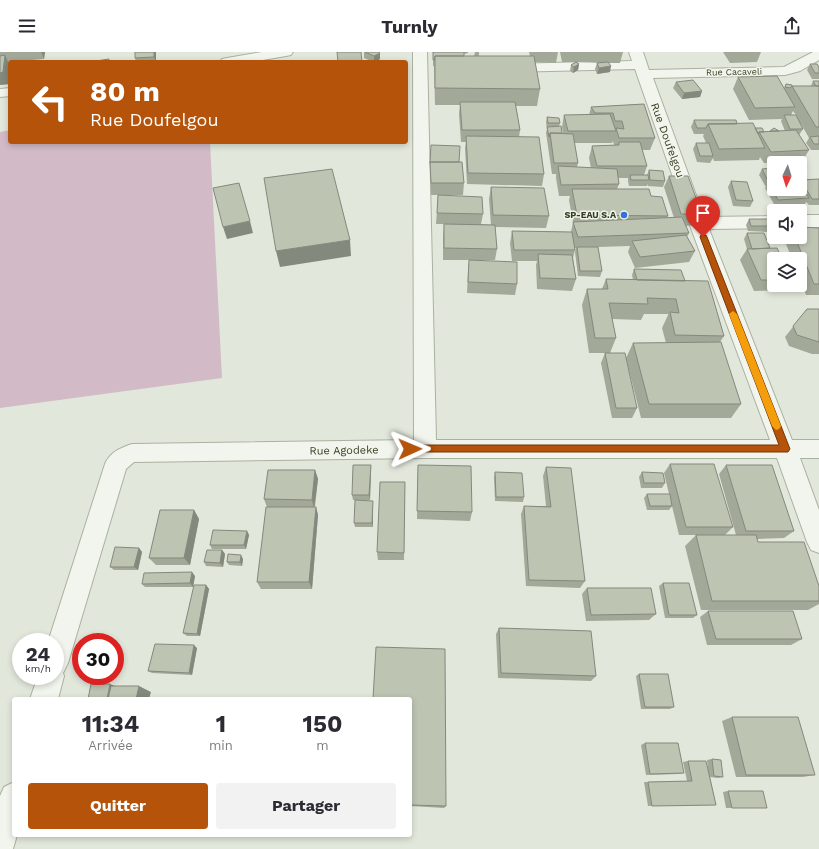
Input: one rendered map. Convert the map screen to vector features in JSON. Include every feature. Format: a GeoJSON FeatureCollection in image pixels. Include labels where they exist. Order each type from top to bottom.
{"type":"FeatureCollection","features":[{"type":"Feature","properties":{"kind":"street"},"geometry":{"type":"LineString","coordinates":[[239,60],[286,52]]}},
{"type":"Feature","properties":{"kind":"street"},"geometry":{"type":"LineString","coordinates":[[420,52],[428,70],[425,449]]}},
{"type":"Feature","properties":{"kind":"street","name":"Rue Cacaveli"},"geometry":{"type":"LineString","coordinates":[[491,68],[641,64],[785,71],[795,68],[819,54]]}},
{"type":"Feature","properties":{"kind":"street","name":"Rue Doufelgou"},"geometry":{"type":"LineString","coordinates":[[641,64],[698,223],[819,542]]}},
{"type":"Feature","properties":{"kind":"street"},"geometry":{"type":"LineString","coordinates":[[807,221],[819,221]]}},
{"type":"Feature","properties":{"kind":"street"},"geometry":{"type":"LineString","coordinates":[[698,223],[767,222]]}},
{"type":"Feature","properties":{"kind":"street","name":"Rue Agodeke"},"geometry":{"type":"LineString","coordinates":[[64,634],[116,464],[124,457],[132,453],[425,449],[819,449]]}},
{"type":"Feature","properties":{"kind":"street"},"geometry":{"type":"LineString","coordinates":[[45,697],[48,685]]}},
{"type":"Feature","properties":{"kind":"street"},"geometry":{"type":"LineString","coordinates":[[0,843],[12,804]]}},
{"type":"Feature","properties":{"kind":"shaded area"},"geometry":{"type":"Polygon","coordinates":[[[8,130],[8,144],[210,144],[222,378],[0,408],[0,132],[8,130]]]}},
{"type":"Feature","properties":{"kind":"building"},"geometry":{"type":"Polygon","coordinates":[[[135,52],[154,52],[154,57],[135,58],[135,52]]]}},
{"type":"Feature","properties":{"kind":"building"},"geometry":{"type":"Polygon","coordinates":[[[337,52],[361,52],[362,60],[338,60],[337,52]]]}},
{"type":"Feature","properties":{"kind":"building"},"geometry":{"type":"Polygon","coordinates":[[[365,52],[379,52],[380,53],[374,56],[365,52]]]}},
{"type":"Feature","properties":{"kind":"building"},"geometry":{"type":"Polygon","coordinates":[[[433,52],[464,52],[464,56],[435,56],[433,60],[433,52]]]}},
{"type":"Feature","properties":{"kind":"building"},"geometry":{"type":"Polygon","coordinates":[[[5,55],[3,72],[0,73],[0,56],[5,55]]]}},
{"type":"Feature","properties":{"kind":"building"},"geometry":{"type":"Polygon","coordinates":[[[435,56],[534,56],[540,89],[435,88],[435,56]]]}},
{"type":"Feature","properties":{"kind":"building"},"geometry":{"type":"Polygon","coordinates":[[[576,62],[579,64],[574,67],[571,65],[576,62]]]}},
{"type":"Feature","properties":{"kind":"building"},"geometry":{"type":"Polygon","coordinates":[[[608,62],[611,66],[599,68],[597,63],[608,62]]]}},
{"type":"Feature","properties":{"kind":"building"},"geometry":{"type":"Polygon","coordinates":[[[810,64],[817,64],[819,67],[819,73],[815,73],[810,64]]]}},
{"type":"Feature","properties":{"kind":"building"},"geometry":{"type":"Polygon","coordinates":[[[777,76],[795,107],[755,108],[738,77],[777,76]]]}},
{"type":"Feature","properties":{"kind":"building"},"geometry":{"type":"Polygon","coordinates":[[[693,80],[702,91],[684,93],[676,82],[693,80]]]}},
{"type":"Feature","properties":{"kind":"building"},"geometry":{"type":"Polygon","coordinates":[[[813,81],[819,81],[819,86],[816,86],[813,81]]]}},
{"type":"Feature","properties":{"kind":"building"},"geometry":{"type":"Polygon","coordinates":[[[786,84],[792,86],[790,88],[785,87],[786,84]]]}},
{"type":"Feature","properties":{"kind":"building"},"geometry":{"type":"Polygon","coordinates":[[[792,86],[819,86],[819,127],[816,127],[792,86]]]}},
{"type":"Feature","properties":{"kind":"building"},"geometry":{"type":"Polygon","coordinates":[[[460,102],[515,102],[520,130],[462,130],[460,102]]]}},
{"type":"Feature","properties":{"kind":"building"},"geometry":{"type":"Polygon","coordinates":[[[644,104],[655,138],[619,138],[616,128],[624,129],[622,121],[615,121],[613,113],[595,113],[591,107],[644,104]]]}},
{"type":"Feature","properties":{"kind":"building"},"geometry":{"type":"Polygon","coordinates":[[[610,114],[616,131],[568,131],[564,115],[610,114]]]}},
{"type":"Feature","properties":{"kind":"building"},"geometry":{"type":"Polygon","coordinates":[[[784,115],[796,115],[803,129],[790,129],[784,115]]]}},
{"type":"Feature","properties":{"kind":"building"},"geometry":{"type":"Polygon","coordinates":[[[547,117],[559,118],[560,123],[548,123],[547,117]]]}},
{"type":"Feature","properties":{"kind":"building"},"geometry":{"type":"Polygon","coordinates":[[[694,120],[736,120],[737,124],[708,124],[706,128],[697,128],[694,120]]]}},
{"type":"Feature","properties":{"kind":"building"},"geometry":{"type":"Polygon","coordinates":[[[753,123],[765,148],[719,149],[708,124],[753,123]]]}},
{"type":"Feature","properties":{"kind":"building"},"geometry":{"type":"Polygon","coordinates":[[[561,126],[562,133],[550,133],[549,137],[547,127],[561,126]]]}},
{"type":"Feature","properties":{"kind":"building"},"geometry":{"type":"Polygon","coordinates":[[[755,128],[762,128],[764,132],[759,132],[758,134],[755,128]]]}},
{"type":"Feature","properties":{"kind":"building"},"geometry":{"type":"Polygon","coordinates":[[[774,128],[779,131],[770,131],[774,128]]]}},
{"type":"Feature","properties":{"kind":"building"},"geometry":{"type":"Polygon","coordinates":[[[796,130],[809,150],[771,152],[759,132],[796,130]]]}},
{"type":"Feature","properties":{"kind":"building"},"geometry":{"type":"Polygon","coordinates":[[[550,133],[573,134],[578,163],[554,163],[550,133]]]}},
{"type":"Feature","properties":{"kind":"building"},"geometry":{"type":"Polygon","coordinates":[[[466,136],[539,137],[544,174],[468,173],[466,136]]]}},
{"type":"Feature","properties":{"kind":"building"},"geometry":{"type":"Polygon","coordinates":[[[819,136],[819,144],[814,144],[810,137],[819,136]]]}},
{"type":"Feature","properties":{"kind":"building"},"geometry":{"type":"Polygon","coordinates":[[[619,142],[640,142],[647,166],[597,166],[592,146],[619,145],[619,142]]]}},
{"type":"Feature","properties":{"kind":"building"},"geometry":{"type":"Polygon","coordinates":[[[696,143],[709,143],[713,156],[700,156],[696,143]]]}},
{"type":"Feature","properties":{"kind":"building"},"geometry":{"type":"Polygon","coordinates":[[[431,145],[460,146],[459,162],[430,162],[431,145]]]}},
{"type":"Feature","properties":{"kind":"building"},"geometry":{"type":"Polygon","coordinates":[[[430,162],[462,162],[464,183],[431,183],[430,162]]]}},
{"type":"Feature","properties":{"kind":"building"},"geometry":{"type":"Polygon","coordinates":[[[558,166],[617,169],[619,184],[561,185],[558,166]]]}},
{"type":"Feature","properties":{"kind":"building"},"geometry":{"type":"Polygon","coordinates":[[[332,169],[350,240],[276,251],[264,178],[332,169]]]}},
{"type":"Feature","properties":{"kind":"building"},"geometry":{"type":"Polygon","coordinates":[[[762,169],[767,169],[767,179],[762,169]]]}},
{"type":"Feature","properties":{"kind":"building"},"geometry":{"type":"Polygon","coordinates":[[[649,170],[663,171],[665,181],[650,180],[649,170]]]}},
{"type":"Feature","properties":{"kind":"building"},"geometry":{"type":"Polygon","coordinates":[[[630,175],[648,175],[649,180],[631,180],[630,175]]]}},
{"type":"Feature","properties":{"kind":"building"},"geometry":{"type":"Polygon","coordinates":[[[669,176],[688,176],[702,214],[681,214],[669,176]]]}},
{"type":"Feature","properties":{"kind":"building"},"geometry":{"type":"Polygon","coordinates":[[[819,179],[819,199],[812,199],[807,190],[807,180],[819,179]]]}},
{"type":"Feature","properties":{"kind":"building"},"geometry":{"type":"Polygon","coordinates":[[[731,181],[747,182],[753,201],[736,200],[731,181]]]}},
{"type":"Feature","properties":{"kind":"building"},"geometry":{"type":"Polygon","coordinates":[[[239,183],[250,221],[223,227],[213,188],[239,183]]]}},
{"type":"Feature","properties":{"kind":"building"},"geometry":{"type":"Polygon","coordinates":[[[491,187],[544,188],[549,216],[493,215],[491,187]]]}},
{"type":"Feature","properties":{"kind":"building"},"geometry":{"type":"Polygon","coordinates":[[[572,189],[649,189],[651,196],[662,197],[668,216],[577,215],[572,189]]]}},
{"type":"Feature","properties":{"kind":"building"},"geometry":{"type":"Polygon","coordinates":[[[438,195],[482,197],[483,214],[437,213],[438,195]]]}},
{"type":"Feature","properties":{"kind":"building"},"geometry":{"type":"Polygon","coordinates":[[[807,195],[809,198],[778,200],[776,196],[807,195]]]}},
{"type":"Feature","properties":{"kind":"building"},"geometry":{"type":"Polygon","coordinates":[[[682,217],[689,233],[578,237],[573,222],[682,217]]]}},
{"type":"Feature","properties":{"kind":"building"},"geometry":{"type":"Polygon","coordinates":[[[749,219],[767,219],[767,226],[751,226],[749,219]]]}},
{"type":"Feature","properties":{"kind":"building"},"geometry":{"type":"Polygon","coordinates":[[[444,224],[495,225],[497,249],[444,248],[444,224]]]}},
{"type":"Feature","properties":{"kind":"building"},"geometry":{"type":"Polygon","coordinates":[[[807,227],[819,228],[819,284],[814,284],[807,267],[807,252],[801,252],[798,244],[807,244],[807,227]]]}},
{"type":"Feature","properties":{"kind":"building"},"geometry":{"type":"Polygon","coordinates":[[[512,231],[572,232],[575,250],[514,250],[512,231]]]}},
{"type":"Feature","properties":{"kind":"building"},"geometry":{"type":"Polygon","coordinates":[[[747,233],[764,233],[767,244],[770,248],[752,249],[747,233]]]}},
{"type":"Feature","properties":{"kind":"building"},"geometry":{"type":"Polygon","coordinates":[[[686,235],[695,251],[640,257],[632,241],[686,235]]]}},
{"type":"Feature","properties":{"kind":"building"},"geometry":{"type":"Polygon","coordinates":[[[577,247],[598,247],[602,271],[580,271],[577,247]]]}},
{"type":"Feature","properties":{"kind":"building"},"geometry":{"type":"Polygon","coordinates":[[[777,248],[779,252],[767,252],[767,280],[761,280],[747,249],[777,248]]]}},
{"type":"Feature","properties":{"kind":"building"},"geometry":{"type":"Polygon","coordinates":[[[538,254],[572,255],[576,279],[540,278],[538,254]]]}},
{"type":"Feature","properties":{"kind":"building"},"geometry":{"type":"Polygon","coordinates":[[[469,260],[517,262],[517,284],[468,282],[469,260]]]}},
{"type":"Feature","properties":{"kind":"building"},"geometry":{"type":"Polygon","coordinates":[[[634,269],[681,270],[685,281],[637,280],[634,269]]]}},
{"type":"Feature","properties":{"kind":"building"},"geometry":{"type":"Polygon","coordinates":[[[606,279],[708,281],[724,336],[675,335],[670,312],[679,313],[676,299],[647,298],[648,304],[609,303],[616,338],[595,338],[587,289],[608,289],[606,279]]]}},
{"type":"Feature","properties":{"kind":"building"},"geometry":{"type":"Polygon","coordinates":[[[807,309],[819,309],[819,342],[797,335],[793,326],[807,309]]]}},
{"type":"Feature","properties":{"kind":"building"},"geometry":{"type":"Polygon","coordinates":[[[721,342],[741,404],[649,404],[633,343],[721,342]]]}},
{"type":"Feature","properties":{"kind":"building"},"geometry":{"type":"Polygon","coordinates":[[[605,353],[625,353],[637,408],[616,408],[605,353]]]}},
{"type":"Feature","properties":{"kind":"building"},"geometry":{"type":"Polygon","coordinates":[[[670,464],[714,464],[733,527],[686,527],[670,464]]]}},
{"type":"Feature","properties":{"kind":"building"},"geometry":{"type":"Polygon","coordinates":[[[353,465],[371,465],[369,495],[352,495],[353,465]]]}},
{"type":"Feature","properties":{"kind":"building"},"geometry":{"type":"Polygon","coordinates":[[[418,465],[471,466],[472,512],[417,511],[418,465]]]}},
{"type":"Feature","properties":{"kind":"building"},"geometry":{"type":"Polygon","coordinates":[[[726,465],[772,465],[794,531],[746,531],[726,465]]]}},
{"type":"Feature","properties":{"kind":"building"},"geometry":{"type":"Polygon","coordinates":[[[546,467],[571,468],[585,581],[529,580],[524,506],[551,507],[546,467]]]}},
{"type":"Feature","properties":{"kind":"building"},"geometry":{"type":"Polygon","coordinates":[[[268,470],[315,470],[312,500],[264,499],[268,470]]]}},
{"type":"Feature","properties":{"kind":"building"},"geometry":{"type":"Polygon","coordinates":[[[495,472],[522,473],[524,497],[496,497],[495,472]]]}},
{"type":"Feature","properties":{"kind":"building"},"geometry":{"type":"Polygon","coordinates":[[[642,472],[663,473],[665,483],[644,483],[642,472]]]}},
{"type":"Feature","properties":{"kind":"building"},"geometry":{"type":"Polygon","coordinates":[[[380,482],[405,482],[404,553],[377,552],[380,482]]]}},
{"type":"Feature","properties":{"kind":"building"},"geometry":{"type":"Polygon","coordinates":[[[647,494],[670,494],[672,506],[650,506],[647,494]]]}},
{"type":"Feature","properties":{"kind":"building"},"geometry":{"type":"Polygon","coordinates":[[[355,500],[373,501],[372,523],[354,523],[355,500]]]}},
{"type":"Feature","properties":{"kind":"building"},"geometry":{"type":"Polygon","coordinates":[[[266,507],[316,507],[309,582],[257,582],[266,507]]]}},
{"type":"Feature","properties":{"kind":"building"},"geometry":{"type":"Polygon","coordinates":[[[160,510],[194,510],[184,558],[149,558],[160,510]]]}},
{"type":"Feature","properties":{"kind":"building"},"geometry":{"type":"Polygon","coordinates":[[[213,530],[247,531],[244,545],[210,545],[213,530]]]}},
{"type":"Feature","properties":{"kind":"building"},"geometry":{"type":"Polygon","coordinates":[[[696,535],[756,535],[758,542],[804,542],[819,586],[819,601],[712,601],[696,535]]]}},
{"type":"Feature","properties":{"kind":"building"},"geometry":{"type":"Polygon","coordinates":[[[115,547],[139,548],[134,567],[110,567],[115,547]]]}},
{"type":"Feature","properties":{"kind":"building"},"geometry":{"type":"Polygon","coordinates":[[[207,550],[222,550],[220,563],[204,562],[207,550]]]}},
{"type":"Feature","properties":{"kind":"building"},"geometry":{"type":"Polygon","coordinates":[[[228,554],[241,555],[240,562],[227,562],[228,554]]]}},
{"type":"Feature","properties":{"kind":"building"},"geometry":{"type":"Polygon","coordinates":[[[192,572],[190,583],[142,584],[144,573],[192,572]]]}},
{"type":"Feature","properties":{"kind":"building"},"geometry":{"type":"Polygon","coordinates":[[[663,583],[689,583],[697,615],[669,615],[663,583]]]}},
{"type":"Feature","properties":{"kind":"building"},"geometry":{"type":"Polygon","coordinates":[[[194,585],[206,585],[197,634],[183,633],[194,585]]]}},
{"type":"Feature","properties":{"kind":"building"},"geometry":{"type":"Polygon","coordinates":[[[587,588],[651,588],[656,614],[591,615],[587,588]]]}},
{"type":"Feature","properties":{"kind":"building"},"geometry":{"type":"Polygon","coordinates":[[[708,611],[793,611],[802,639],[716,639],[708,611]]]}},
{"type":"Feature","properties":{"kind":"building"},"geometry":{"type":"Polygon","coordinates":[[[499,628],[591,631],[596,676],[501,673],[499,628]]]}},
{"type":"Feature","properties":{"kind":"building"},"geometry":{"type":"Polygon","coordinates":[[[155,644],[194,645],[189,673],[148,671],[155,644]]]}},
{"type":"Feature","properties":{"kind":"building"},"geometry":{"type":"Polygon","coordinates":[[[376,647],[445,649],[446,806],[412,805],[412,697],[373,697],[376,647]]]}},
{"type":"Feature","properties":{"kind":"building"},"geometry":{"type":"Polygon","coordinates":[[[639,674],[668,674],[674,707],[645,707],[639,674]]]}},
{"type":"Feature","properties":{"kind":"building"},"geometry":{"type":"Polygon","coordinates":[[[91,685],[110,685],[107,697],[88,697],[91,685]]]}},
{"type":"Feature","properties":{"kind":"building"},"geometry":{"type":"Polygon","coordinates":[[[111,686],[139,686],[136,697],[108,697],[111,686]]]}},
{"type":"Feature","properties":{"kind":"building"},"geometry":{"type":"Polygon","coordinates":[[[732,717],[798,717],[815,775],[746,775],[732,717]]]}},
{"type":"Feature","properties":{"kind":"building"},"geometry":{"type":"Polygon","coordinates":[[[645,743],[678,743],[684,773],[650,774],[645,743]]]}},
{"type":"Feature","properties":{"kind":"building"},"geometry":{"type":"Polygon","coordinates":[[[712,759],[721,760],[723,777],[714,776],[712,759]]]}},
{"type":"Feature","properties":{"kind":"building"},"geometry":{"type":"Polygon","coordinates":[[[688,761],[706,761],[716,805],[652,806],[648,782],[692,781],[688,761]]]}},
{"type":"Feature","properties":{"kind":"building"},"geometry":{"type":"Polygon","coordinates":[[[728,791],[763,791],[767,808],[732,808],[728,791]]]}},
{"type":"Feature","properties":{"kind":"slow traffic"},"geometry":{"type":"LineString","coordinates":[[733,314],[776,426]]}},
{"type":"Feature","properties":{"kind":"place","name":"SP-EAU S.A"},"geometry":{"type":"Point","coordinates":[624,215]}},
{"type":"Feature","properties":{"kind":"route"},"geometry":{"type":"LineString","coordinates":[[410,449],[785,449],[703,237]]}}]}
